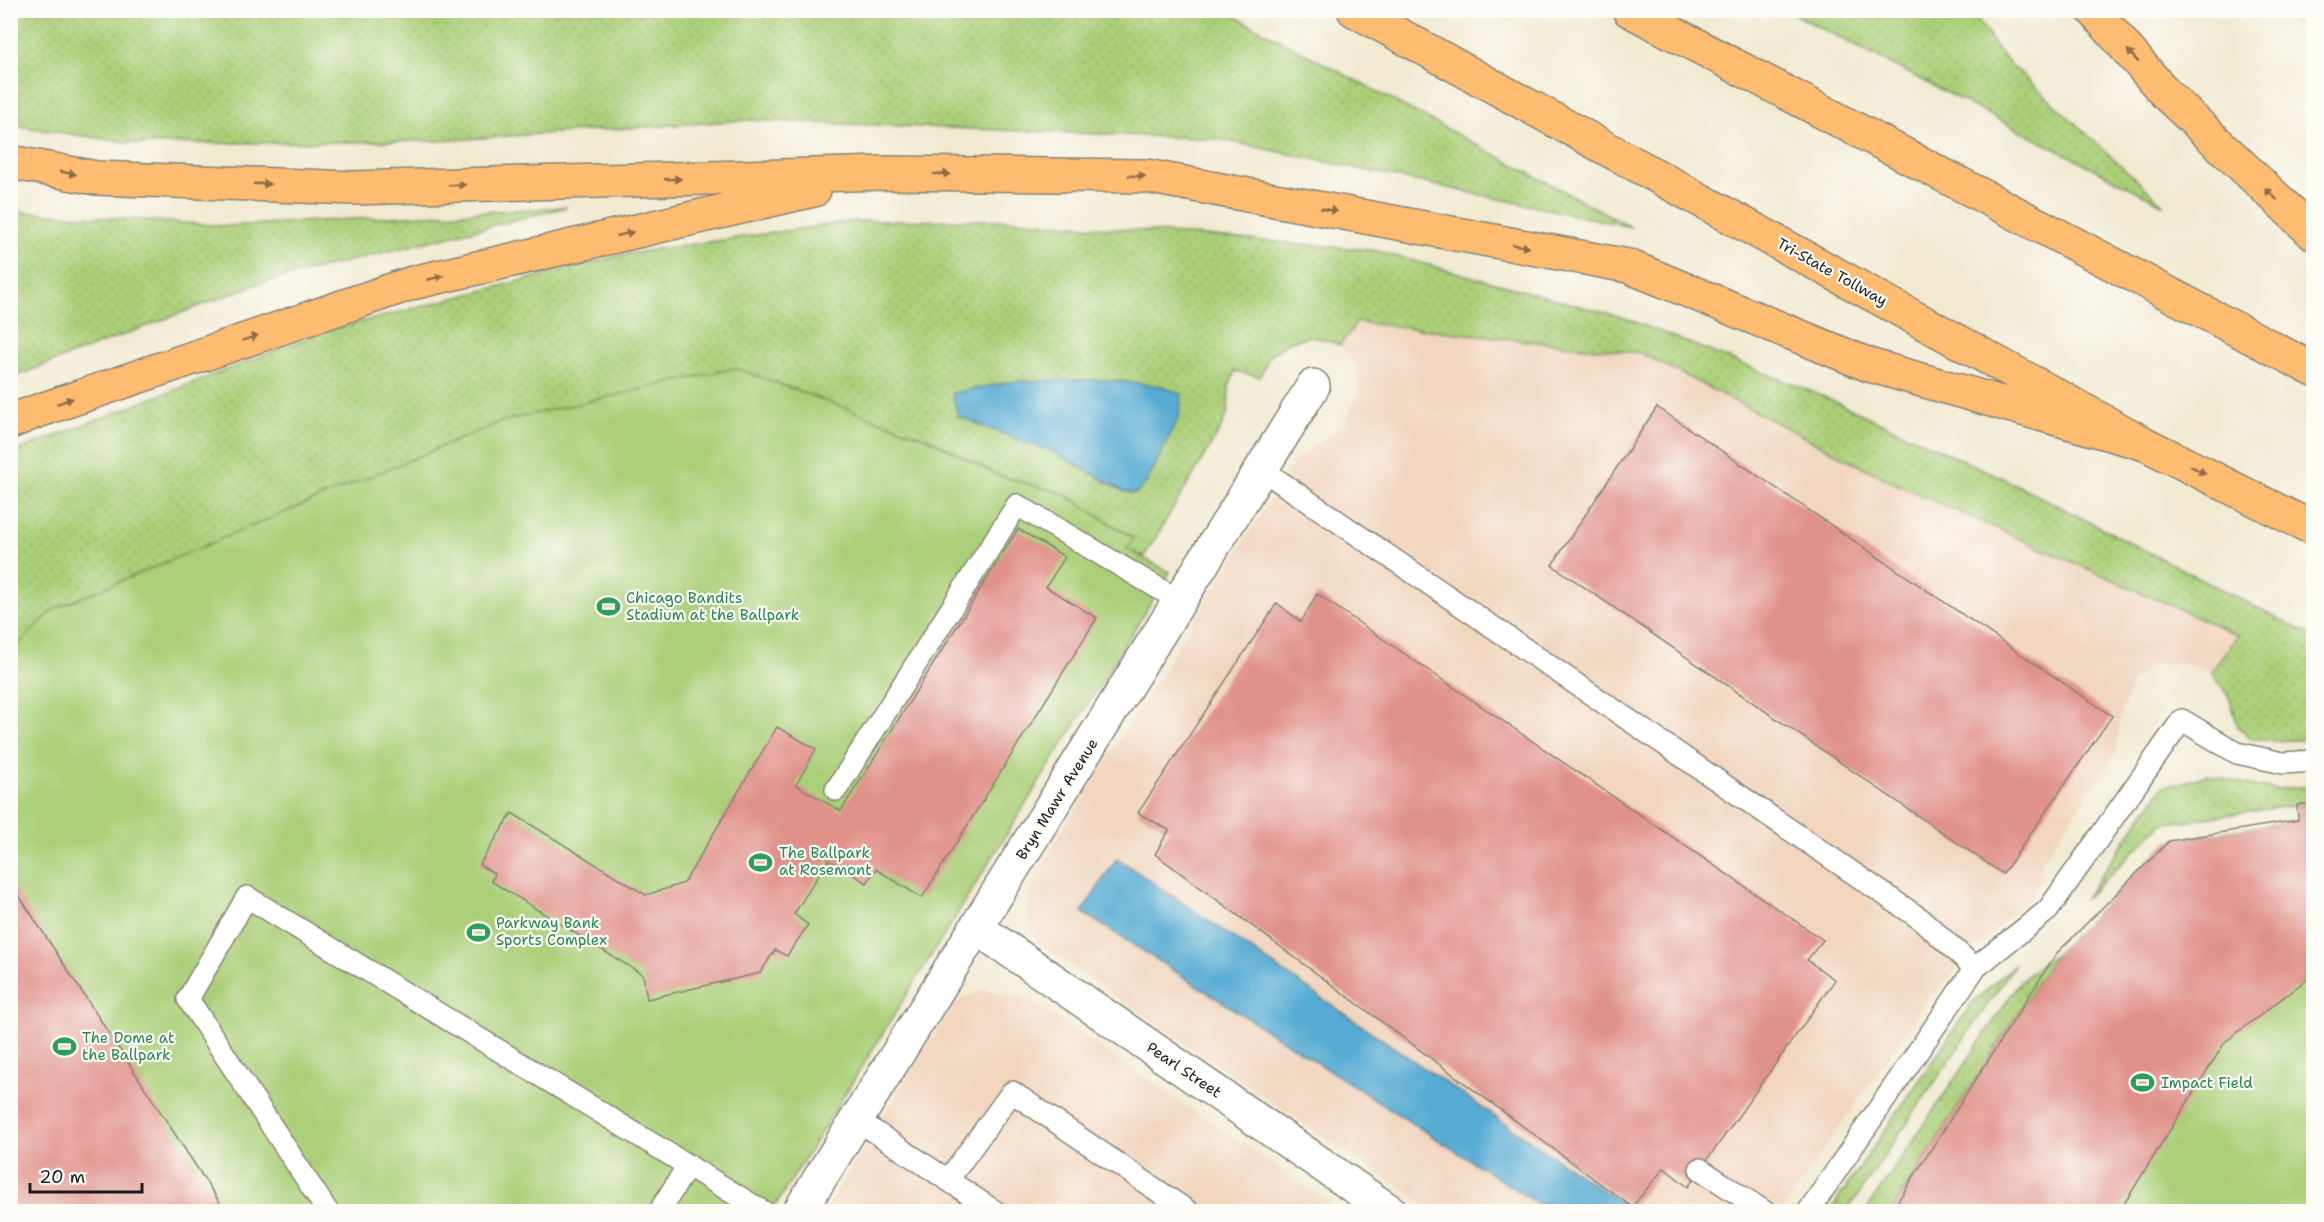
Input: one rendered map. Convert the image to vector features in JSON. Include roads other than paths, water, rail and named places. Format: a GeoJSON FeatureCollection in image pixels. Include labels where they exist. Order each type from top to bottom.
{"type":"FeatureCollection","features":[{"type":"Feature","properties":{"kind":"highway","name":"Tri-State Tollway"},"geometry":{"type":"LineString","coordinates":[[1354,10],[2145,444],[2313,529]]}},
{"type":"Feature","properties":{"kind":"highway"},"geometry":{"type":"LineString","coordinates":[[1629,10],[2313,370]]}},
{"type":"Feature","properties":{"kind":"highway"},"geometry":{"type":"LineString","coordinates":[[2093,10],[2166,94],[2313,234]]}},
{"type":"Feature","properties":{"kind":"highway"},"geometry":{"type":"LineString","coordinates":[[10,162],[96,178],[353,188],[884,173],[1146,176],[1628,266],[1869,365],[2145,444]]}},
{"type":"Feature","properties":{"kind":"highway"},"geometry":{"type":"LineString","coordinates":[[10,422],[412,283],[884,173]]}},
{"type":"Feature","properties":{"kind":"street","name":"Bryn Mawr Avenue"},"geometry":{"type":"LineString","coordinates":[[799,1212],[1313,386]]}},
{"type":"Feature","properties":{"kind":"street","name":"Pearl Street"},"geometry":{"type":"LineString","coordinates":[[977,928],[1391,1212]]}},
{"type":"Feature","properties":{"kind":"lane"},"geometry":{"type":"LineString","coordinates":[[1261,469],[1922,920],[1975,968]]}},
{"type":"Feature","properties":{"kind":"lane"},"geometry":{"type":"LineString","coordinates":[[836,790],[1017,505],[1180,601]]}},
{"type":"Feature","properties":{"kind":"lane"},"geometry":{"type":"LineString","coordinates":[[1808,1212],[1975,968],[2048,910],[2182,720],[2237,753],[2283,763],[2313,760]]}},
{"type":"Feature","properties":{"kind":"lane"},"geometry":{"type":"LineString","coordinates":[[328,1212],[188,999],[247,897],[764,1212]]}},
{"type":"Feature","properties":{"kind":"lane"},"geometry":{"type":"LineString","coordinates":[[948,1180],[1012,1092],[1190,1212]]}},
{"type":"Feature","properties":{"kind":"lane"},"geometry":{"type":"LineString","coordinates":[[857,1120],[996,1212]]}},
{"type":"Feature","properties":{"kind":"lane"},"geometry":{"type":"LineString","coordinates":[[659,1212],[688,1165]]}},
{"type":"Feature","properties":{"kind":"lane"},"geometry":{"type":"LineString","coordinates":[[1700,1169],[1765,1212]]}},
{"type":"Feature","properties":{"kind":"water"},"geometry":{"type":"Polygon","coordinates":[[[1108,380],[1163,386],[1182,395],[1179,416],[1147,482],[1137,493],[1125,492],[1050,450],[1028,444],[958,416],[952,393],[1016,381],[1108,380]]]}},
{"type":"Feature","properties":{"kind":"water"},"geometry":{"type":"Polygon","coordinates":[[[1117,858],[1633,1211],[1549,1211],[1082,912],[1117,858]]]}},
{"type":"Feature","properties":{"kind":"place","name":"Chicago Bandits Stadium at the Ballpark"},"geometry":{"type":"Point","coordinates":[608,607]}},
{"type":"Feature","properties":{"kind":"place","name":"The Ballpark at Rosemont"},"geometry":{"type":"Point","coordinates":[761,862]}},
{"type":"Feature","properties":{"kind":"place","name":"Parkway Bank Sports Complex"},"geometry":{"type":"Point","coordinates":[478,932]}},
{"type":"Feature","properties":{"kind":"place","name":"The Dome at the Ballpark"},"geometry":{"type":"Point","coordinates":[64,1047]}},
{"type":"Feature","properties":{"kind":"place","name":"Impact Field"},"geometry":{"type":"Point","coordinates":[2143,1083]}}]}
